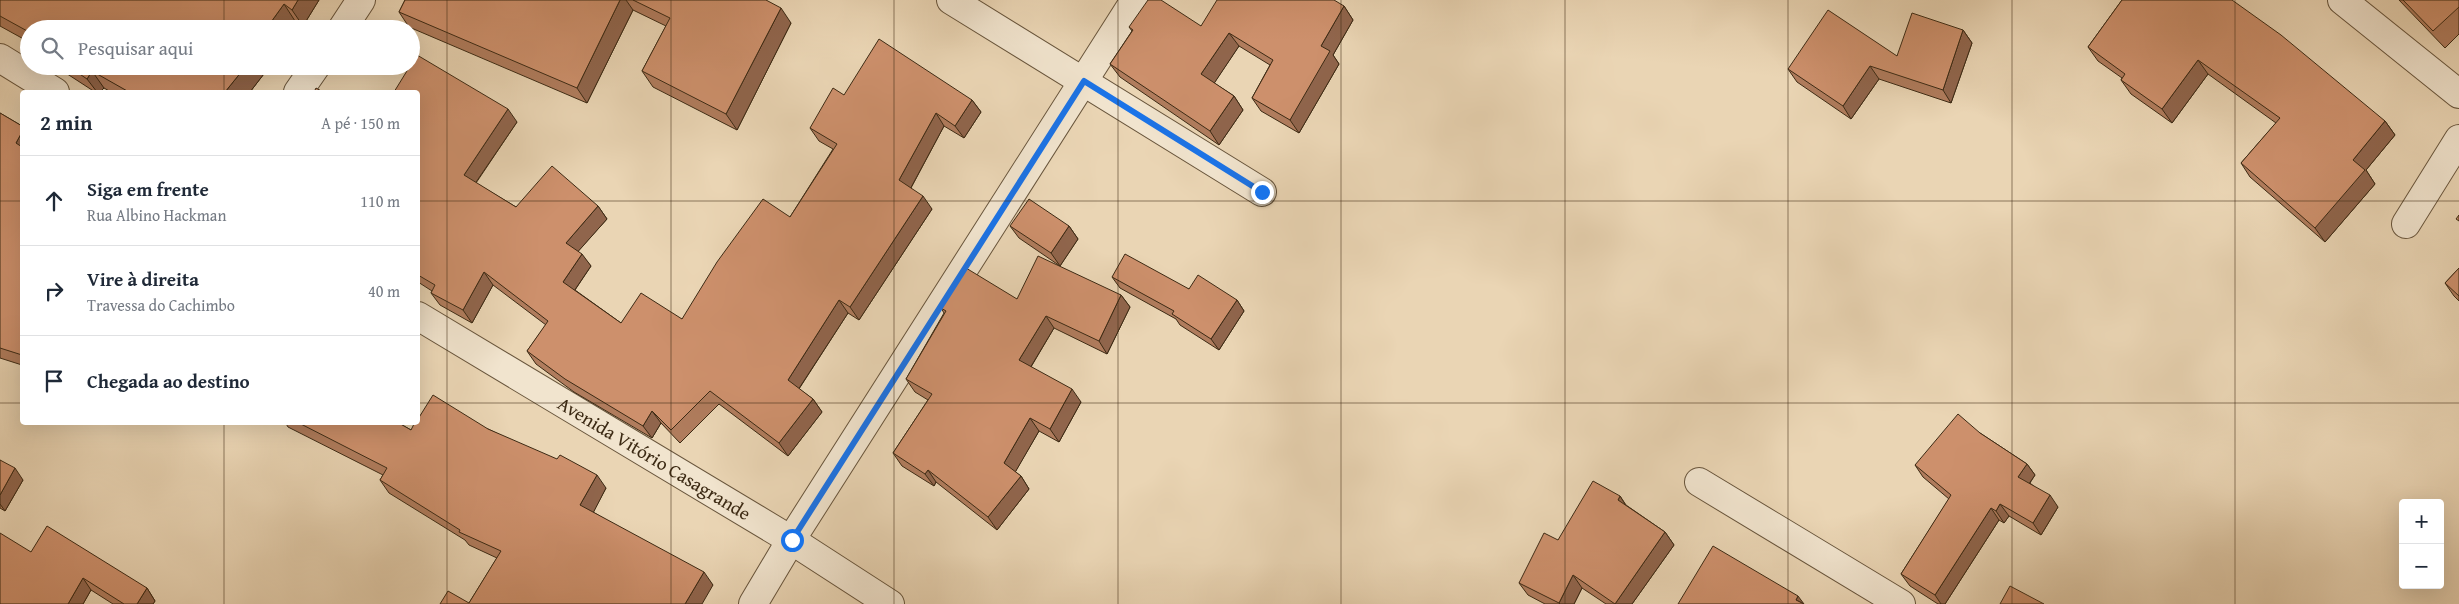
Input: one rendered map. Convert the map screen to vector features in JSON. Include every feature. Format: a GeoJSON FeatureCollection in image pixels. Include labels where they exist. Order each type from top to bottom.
{"type":"FeatureCollection","features":[{"type":"Feature","properties":{"kind":"street"},"geometry":{"type":"LineString","coordinates":[[348,20],[361,0]]}},
{"type":"Feature","properties":{"kind":"street"},"geometry":{"type":"LineString","coordinates":[[951,0],[1262,192]]}},
{"type":"Feature","properties":{"kind":"street"},"geometry":{"type":"LineString","coordinates":[[754,604],[792,540],[1135,0]]}},
{"type":"Feature","properties":{"kind":"street"},"geometry":{"type":"LineString","coordinates":[[2342,0],[2459,94]]}},
{"type":"Feature","properties":{"kind":"street"},"geometry":{"type":"LineString","coordinates":[[0,58],[20,70]]}},
{"type":"Feature","properties":{"kind":"street"},"geometry":{"type":"LineString","coordinates":[[28,75],[52,90]]}},
{"type":"Feature","properties":{"kind":"street"},"geometry":{"type":"LineString","coordinates":[[299,90],[310,75]]}},
{"type":"Feature","properties":{"kind":"street"},"geometry":{"type":"LineString","coordinates":[[2406,224],[2459,139]]}},
{"type":"Feature","properties":{"kind":"street","name":"Avenida Vitório Casagrande"},"geometry":{"type":"LineString","coordinates":[[420,317],[792,540],[890,604]]}},
{"type":"Feature","properties":{"kind":"street"},"geometry":{"type":"LineString","coordinates":[[1699,482],[1901,604]]}},
{"type":"Feature","properties":{"kind":"building"},"geometry":{"type":"Polygon","coordinates":[[[0,0],[298,0],[292,10],[284,4],[272,20],[20,20],[20,27],[0,16],[0,0]]]}},
{"type":"Feature","properties":{"kind":"building"},"geometry":{"type":"Polygon","coordinates":[[[405,0],[620,0],[577,88],[399,12],[405,0]]]}},
{"type":"Feature","properties":{"kind":"building"},"geometry":{"type":"Polygon","coordinates":[[[633,0],[766,0],[781,8],[726,114],[642,71],[670,18],[633,0]]]}},
{"type":"Feature","properties":{"kind":"building"},"geometry":{"type":"Polygon","coordinates":[[[1148,0],[1161,0],[1201,26],[1217,0],[1334,0],[1344,6],[1321,46],[1330,51],[1290,120],[1252,98],[1273,60],[1229,33],[1201,74],[1234,96],[1210,131],[1110,64],[1133,30],[1129,27],[1148,0]]]}},
{"type":"Feature","properties":{"kind":"building"},"geometry":{"type":"Polygon","coordinates":[[[2122,0],[2232,0],[2281,35],[2385,121],[2353,160],[2365,170],[2315,228],[2241,163],[2280,118],[2198,60],[2162,109],[2121,80],[2125,74],[2088,47],[2122,0]]]}},
{"type":"Feature","properties":{"kind":"building"},"geometry":{"type":"Polygon","coordinates":[[[2403,0],[2459,0],[2459,7],[2433,31],[2403,0]]]}},
{"type":"Feature","properties":{"kind":"building"},"geometry":{"type":"Polygon","coordinates":[[[1828,10],[1897,56],[1912,13],[1963,30],[1943,90],[1870,66],[1843,106],[1788,69],[1828,10]]]}},
{"type":"Feature","properties":{"kind":"building"},"geometry":{"type":"Polygon","coordinates":[[[879,39],[972,100],[955,126],[936,113],[899,180],[923,196],[850,307],[839,300],[788,380],[813,399],[779,443],[710,391],[671,430],[652,411],[643,426],[565,379],[527,351],[548,321],[484,272],[463,310],[431,293],[435,285],[420,276],[420,90],[395,90],[404,75],[420,75],[420,57],[508,109],[464,175],[516,207],[552,166],[598,206],[566,243],[582,254],[563,282],[621,323],[641,293],[682,319],[717,262],[763,199],[790,217],[837,144],[810,128],[833,88],[844,95],[879,39]]]}},
{"type":"Feature","properties":{"kind":"building"},"geometry":{"type":"Polygon","coordinates":[[[81,75],[90,75],[87,79],[81,75]]]}},
{"type":"Feature","properties":{"kind":"building"},"geometry":{"type":"Polygon","coordinates":[[[99,75],[239,75],[227,90],[125,90],[99,75]]]}},
{"type":"Feature","properties":{"kind":"building"},"geometry":{"type":"Polygon","coordinates":[[[0,113],[20,125],[20,136],[16,143],[20,146],[20,354],[0,348],[0,113]]]}},
{"type":"Feature","properties":{"kind":"building"},"geometry":{"type":"Polygon","coordinates":[[[1029,199],[1069,226],[1051,253],[1010,226],[1029,199]]]}},
{"type":"Feature","properties":{"kind":"building"},"geometry":{"type":"Polygon","coordinates":[[[1125,254],[1189,289],[1198,275],[1237,300],[1211,339],[1172,314],[1174,311],[1112,277],[1125,254]]]}},
{"type":"Feature","properties":{"kind":"building"},"geometry":{"type":"Polygon","coordinates":[[[1038,256],[1121,295],[1099,341],[1046,316],[1019,360],[1072,389],[1050,429],[1030,418],[1004,463],[1021,476],[988,517],[928,470],[925,474],[893,453],[932,394],[906,379],[946,311],[941,308],[966,268],[1017,299],[1038,256]]]}},
{"type":"Feature","properties":{"kind":"building"},"geometry":{"type":"Polygon","coordinates":[[[2459,268],[2459,296],[2445,283],[2459,268]]]}},
{"type":"Feature","properties":{"kind":"building"},"geometry":{"type":"Polygon","coordinates":[[[433,395],[488,429],[557,459],[560,455],[597,475],[580,505],[704,572],[685,604],[440,604],[448,591],[469,603],[501,551],[459,532],[460,530],[380,480],[387,468],[303,425],[402,425],[411,430],[414,425],[420,425],[420,416],[433,395]]]}},
{"type":"Feature","properties":{"kind":"building"},"geometry":{"type":"Polygon","coordinates":[[[1958,414],[1980,433],[2027,464],[2018,477],[2050,495],[2033,523],[2000,504],[1996,511],[1991,508],[1935,595],[1901,574],[1951,495],[1915,465],[1958,414]]]}},
{"type":"Feature","properties":{"kind":"building"},"geometry":{"type":"Polygon","coordinates":[[[0,460],[15,468],[0,495],[0,460]]]}},
{"type":"Feature","properties":{"kind":"building"},"geometry":{"type":"Polygon","coordinates":[[[1593,481],[1620,496],[1618,500],[1665,532],[1615,604],[1573,575],[1559,603],[1519,583],[1544,533],[1558,540],[1593,481]]]}},
{"type":"Feature","properties":{"kind":"building"},"geometry":{"type":"Polygon","coordinates":[[[47,526],[147,588],[137,604],[124,604],[83,578],[68,604],[0,604],[0,533],[31,552],[47,526]]]}},
{"type":"Feature","properties":{"kind":"building"},"geometry":{"type":"Polygon","coordinates":[[[1713,546],[1798,596],[1796,600],[1804,604],[1678,604],[1713,546]]]}},
{"type":"Feature","properties":{"kind":"building"},"geometry":{"type":"Polygon","coordinates":[[[2010,586],[2044,604],[2000,604],[2010,586]]]}},
{"type":"Feature","properties":{"kind":"route"},"geometry":{"type":"LineString","coordinates":[[792,540],[1084,81],[1262,192]]}}]}
